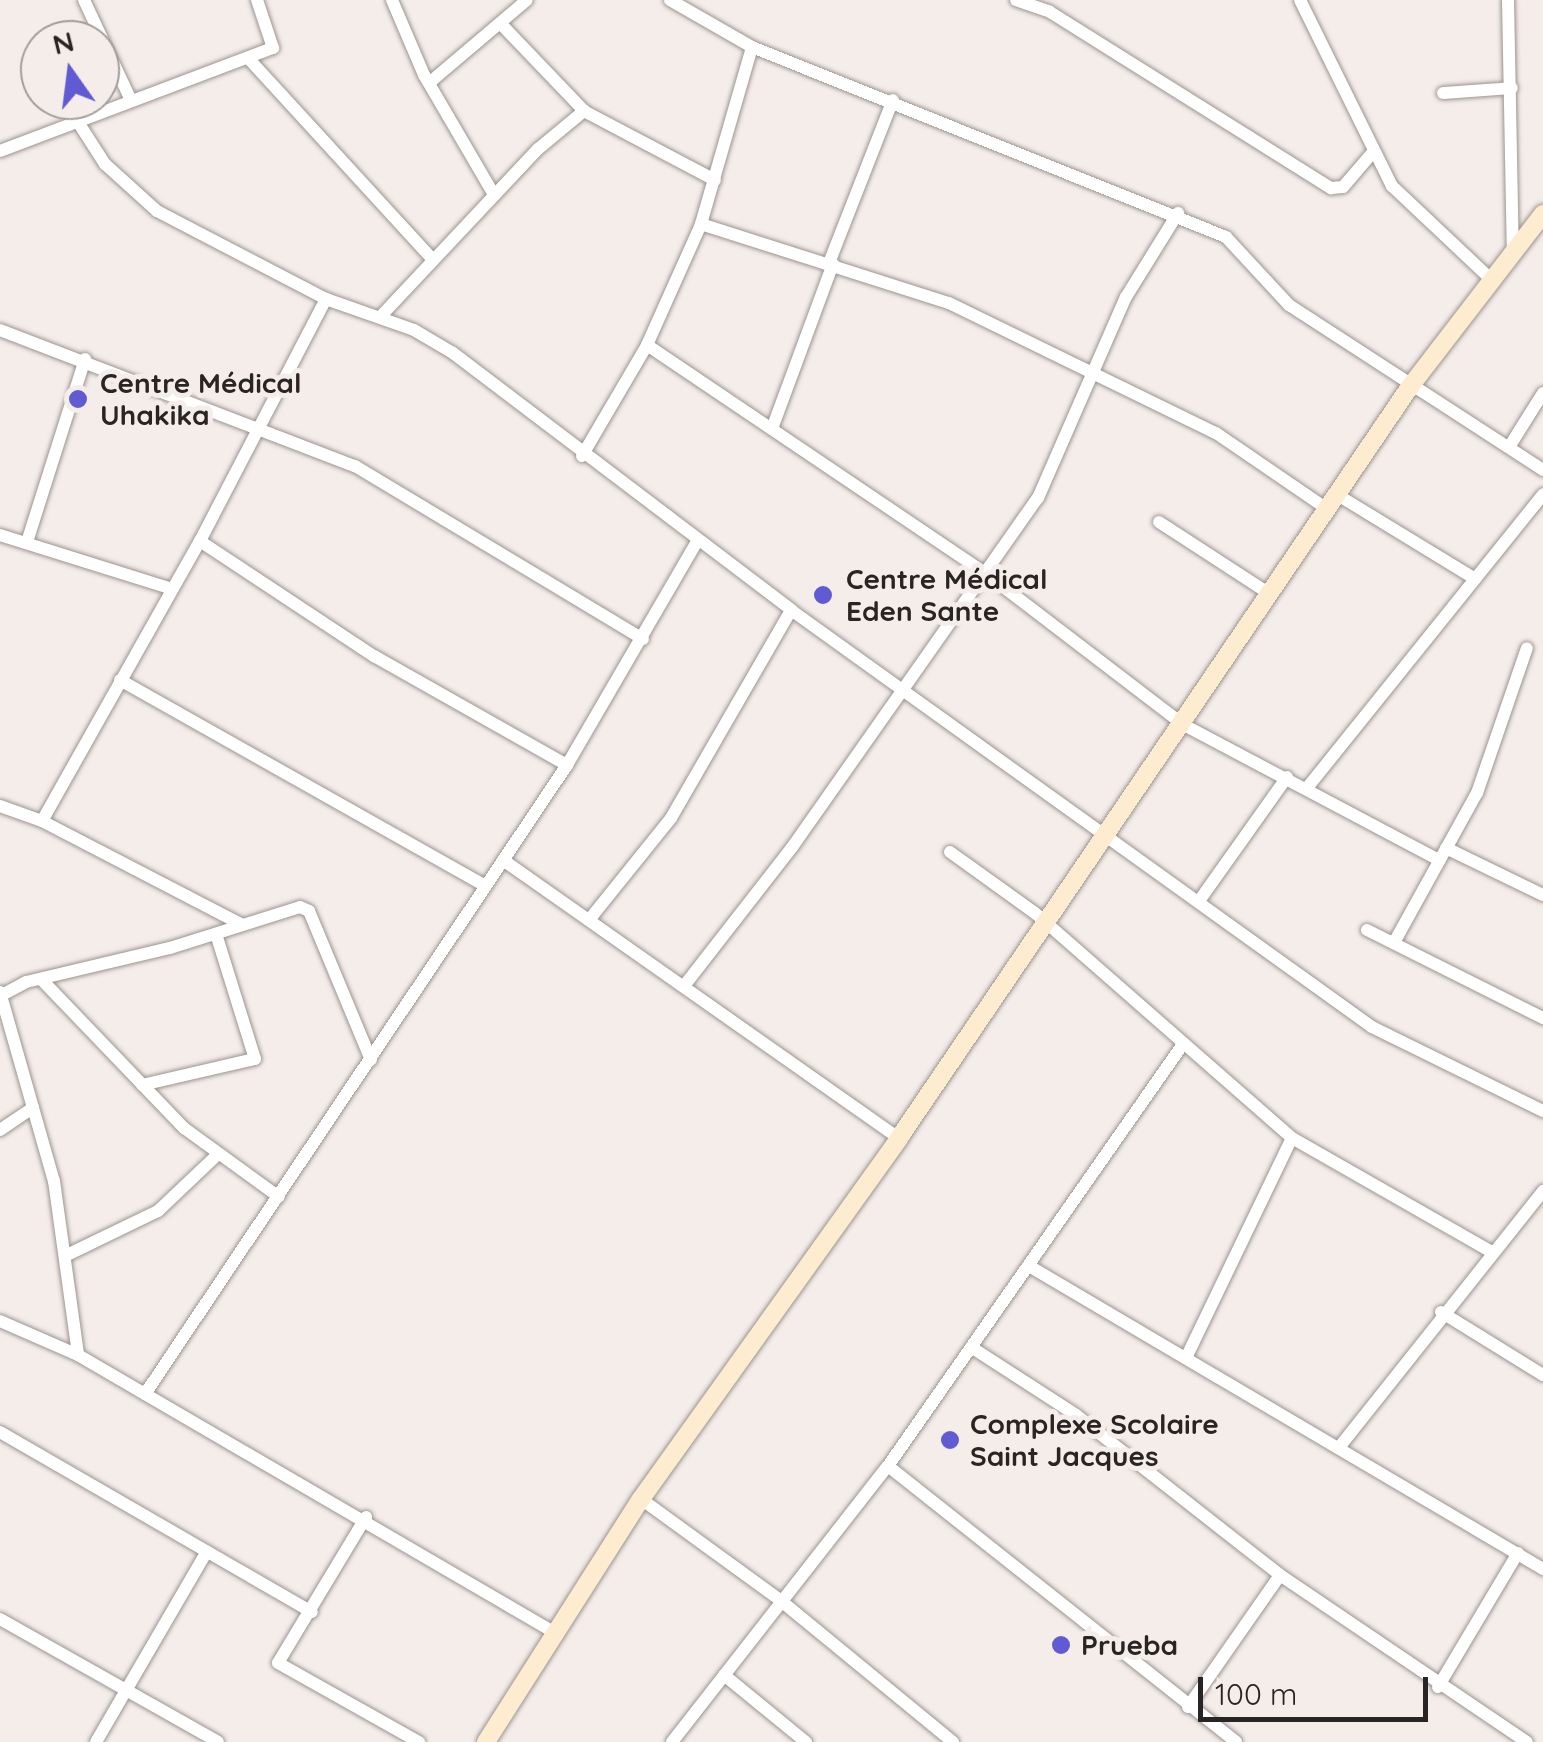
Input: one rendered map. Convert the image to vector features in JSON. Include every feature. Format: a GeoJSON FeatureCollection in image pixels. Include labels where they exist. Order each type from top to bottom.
{"type":"FeatureCollection","features":[{"type":"Feature","properties":{"kind":"street"},"geometry":{"type":"LineString","coordinates":[[84,0],[130,98]]}},
{"type":"Feature","properties":{"kind":"street"},"geometry":{"type":"LineString","coordinates":[[120,102],[275,46],[256,0]]}},
{"type":"Feature","properties":{"kind":"street"},"geometry":{"type":"LineString","coordinates":[[392,0],[429,84],[494,195]]}},
{"type":"Feature","properties":{"kind":"street"},"geometry":{"type":"LineString","coordinates":[[429,84],[527,0]]}},
{"type":"Feature","properties":{"kind":"street"},"geometry":{"type":"LineString","coordinates":[[670,0],[752,47],[1178,213],[1226,237],[1289,305],[1409,388],[1511,444],[1543,470]]}},
{"type":"Feature","properties":{"kind":"street"},"geometry":{"type":"LineString","coordinates":[[1016,0],[1054,6],[1331,188],[1343,187],[1373,152]]}},
{"type":"Feature","properties":{"kind":"street"},"geometry":{"type":"LineString","coordinates":[[1300,0],[1392,186],[1494,282]]}},
{"type":"Feature","properties":{"kind":"street"},"geometry":{"type":"LineString","coordinates":[[1508,0],[1512,256]]}},
{"type":"Feature","properties":{"kind":"street"},"geometry":{"type":"LineString","coordinates":[[500,23],[584,110],[715,180]]}},
{"type":"Feature","properties":{"kind":"street"},"geometry":{"type":"LineString","coordinates":[[582,456],[647,345],[701,224],[752,47]]}},
{"type":"Feature","properties":{"kind":"street"},"geometry":{"type":"LineString","coordinates":[[248,58],[431,258]]}},
{"type":"Feature","properties":{"kind":"street"},"geometry":{"type":"LineString","coordinates":[[1443,92],[1512,88]]}},
{"type":"Feature","properties":{"kind":"street"},"geometry":{"type":"LineString","coordinates":[[773,426],[893,100]]}},
{"type":"Feature","properties":{"kind":"street"},"geometry":{"type":"LineString","coordinates":[[381,316],[431,258],[584,110]]}},
{"type":"Feature","properties":{"kind":"street"},"geometry":{"type":"LineString","coordinates":[[0,151],[71,120]]}},
{"type":"Feature","properties":{"kind":"street"},"geometry":{"type":"LineString","coordinates":[[77,120],[105,164],[158,211],[326,299],[381,316],[452,354],[582,456],[791,610],[1372,1026],[1543,1111]]}},
{"type":"Feature","properties":{"kind":"street"},"geometry":{"type":"LineString","coordinates":[[684,986],[793,846],[1054,471],[1091,371],[1178,213]]}},
{"type":"Feature","properties":{"kind":"street"},"geometry":{"type":"LineString","coordinates":[[486,1742],[641,1499],[1047,924],[1409,388],[1543,214]]}},
{"type":"Feature","properties":{"kind":"street"},"geometry":{"type":"LineString","coordinates":[[701,224],[949,303],[1216,434],[1474,579]]}},
{"type":"Feature","properties":{"kind":"street"},"geometry":{"type":"LineString","coordinates":[[42,820],[200,541],[326,299]]}},
{"type":"Feature","properties":{"kind":"street"},"geometry":{"type":"LineString","coordinates":[[0,330],[85,359],[258,431],[355,466],[642,639]]}},
{"type":"Feature","properties":{"kind":"street"},"geometry":{"type":"LineString","coordinates":[[647,345],[773,426],[985,574],[1184,725],[1442,854],[1543,895]]}},
{"type":"Feature","properties":{"kind":"street"},"geometry":{"type":"LineString","coordinates":[[26,542],[85,359]]}},
{"type":"Feature","properties":{"kind":"street"},"geometry":{"type":"LineString","coordinates":[[1511,444],[1543,393]]}},
{"type":"Feature","properties":{"kind":"street"},"geometry":{"type":"LineString","coordinates":[[1308,788],[1543,494]]}},
{"type":"Feature","properties":{"kind":"street"},"geometry":{"type":"LineString","coordinates":[[1159,522],[1270,594]]}},
{"type":"Feature","properties":{"kind":"street"},"geometry":{"type":"LineString","coordinates":[[0,535],[172,589]]}},
{"type":"Feature","properties":{"kind":"street"},"geometry":{"type":"LineString","coordinates":[[145,1394],[567,766],[698,540]]}},
{"type":"Feature","properties":{"kind":"street"},"geometry":{"type":"LineString","coordinates":[[200,541],[374,656],[567,766]]}},
{"type":"Feature","properties":{"kind":"street"},"geometry":{"type":"LineString","coordinates":[[589,920],[670,818],[791,610]]}},
{"type":"Feature","properties":{"kind":"street"},"geometry":{"type":"LineString","coordinates":[[1396,940],[1488,768],[1527,648]]}},
{"type":"Feature","properties":{"kind":"street"},"geometry":{"type":"LineString","coordinates":[[120,680],[484,885]]}},
{"type":"Feature","properties":{"kind":"street"},"geometry":{"type":"LineString","coordinates":[[1199,900],[1287,777]]}},
{"type":"Feature","properties":{"kind":"street"},"geometry":{"type":"LineString","coordinates":[[0,806],[42,820],[241,924]]}},
{"type":"Feature","properties":{"kind":"street"},"geometry":{"type":"LineString","coordinates":[[950,852],[1047,924],[1292,1138],[1492,1252]]}},
{"type":"Feature","properties":{"kind":"street"},"geometry":{"type":"LineString","coordinates":[[504,860],[899,1138]]}},
{"type":"Feature","properties":{"kind":"street"},"geometry":{"type":"LineString","coordinates":[[78,1355],[69,1254],[0,995],[41,979],[216,934],[300,907],[309,911],[371,1060]]}},
{"type":"Feature","properties":{"kind":"street"},"geometry":{"type":"LineString","coordinates":[[1367,930],[1396,940],[1543,1018]]}},
{"type":"Feature","properties":{"kind":"street"},"geometry":{"type":"LineString","coordinates":[[142,1085],[254,1060],[216,934]]}},
{"type":"Feature","properties":{"kind":"street"},"geometry":{"type":"LineString","coordinates":[[41,979],[142,1085],[218,1154],[279,1197]]}},
{"type":"Feature","properties":{"kind":"street"},"geometry":{"type":"LineString","coordinates":[[672,1742],[888,1466],[1183,1044]]}},
{"type":"Feature","properties":{"kind":"street"},"geometry":{"type":"LineString","coordinates":[[0,1130],[32,1108]]}},
{"type":"Feature","properties":{"kind":"street"},"geometry":{"type":"LineString","coordinates":[[1186,1358],[1292,1138]]}},
{"type":"Feature","properties":{"kind":"street"},"geometry":{"type":"LineString","coordinates":[[69,1254],[158,1211],[218,1154]]}},
{"type":"Feature","properties":{"kind":"street"},"geometry":{"type":"LineString","coordinates":[[1342,1445],[1442,1312],[1543,1192]]}},
{"type":"Feature","properties":{"kind":"street"},"geometry":{"type":"LineString","coordinates":[[1028,1266],[1342,1445],[1543,1568]]}},
{"type":"Feature","properties":{"kind":"street"},"geometry":{"type":"LineString","coordinates":[[1442,1312],[1543,1375]]}},
{"type":"Feature","properties":{"kind":"street"},"geometry":{"type":"LineString","coordinates":[[0,1321],[78,1355],[366,1518],[557,1634]]}},
{"type":"Feature","properties":{"kind":"street"},"geometry":{"type":"LineString","coordinates":[[971,1347],[1076,1415],[1280,1575],[1438,1687],[1527,1742]]}},
{"type":"Feature","properties":{"kind":"street"},"geometry":{"type":"LineString","coordinates":[[0,1432],[205,1555],[312,1612]]}},
{"type":"Feature","properties":{"kind":"street"},"geometry":{"type":"LineString","coordinates":[[888,1466],[1236,1742]]}},
{"type":"Feature","properties":{"kind":"street"},"geometry":{"type":"LineString","coordinates":[[641,1499],[780,1600],[953,1742]]}},
{"type":"Feature","properties":{"kind":"street"},"geometry":{"type":"LineString","coordinates":[[366,1518],[280,1659],[280,1668],[419,1742]]}},
{"type":"Feature","properties":{"kind":"street"},"geometry":{"type":"LineString","coordinates":[[1438,1687],[1518,1553]]}},
{"type":"Feature","properties":{"kind":"street"},"geometry":{"type":"LineString","coordinates":[[96,1742],[125,1686],[205,1555]]}},
{"type":"Feature","properties":{"kind":"street"},"geometry":{"type":"LineString","coordinates":[[1188,1707],[1280,1575]]}},
{"type":"Feature","properties":{"kind":"street"},"geometry":{"type":"LineString","coordinates":[[0,1620],[125,1686],[218,1742]]}},
{"type":"Feature","properties":{"kind":"street"},"geometry":{"type":"LineString","coordinates":[[724,1674],[806,1742]]}},
{"type":"Feature","properties":{"kind":"place","name":"Centre Médical Uhakika"},"geometry":{"type":"Point","coordinates":[78,399]}},
{"type":"Feature","properties":{"kind":"place","name":"Centre Médical Eden Sante"},"geometry":{"type":"Point","coordinates":[823,595]}},
{"type":"Feature","properties":{"kind":"place","name":"Complexe Scolaire Saint Jacques"},"geometry":{"type":"Point","coordinates":[950,1440]}},
{"type":"Feature","properties":{"kind":"place","name":"Prueba"},"geometry":{"type":"Point","coordinates":[1061,1645]}}]}
